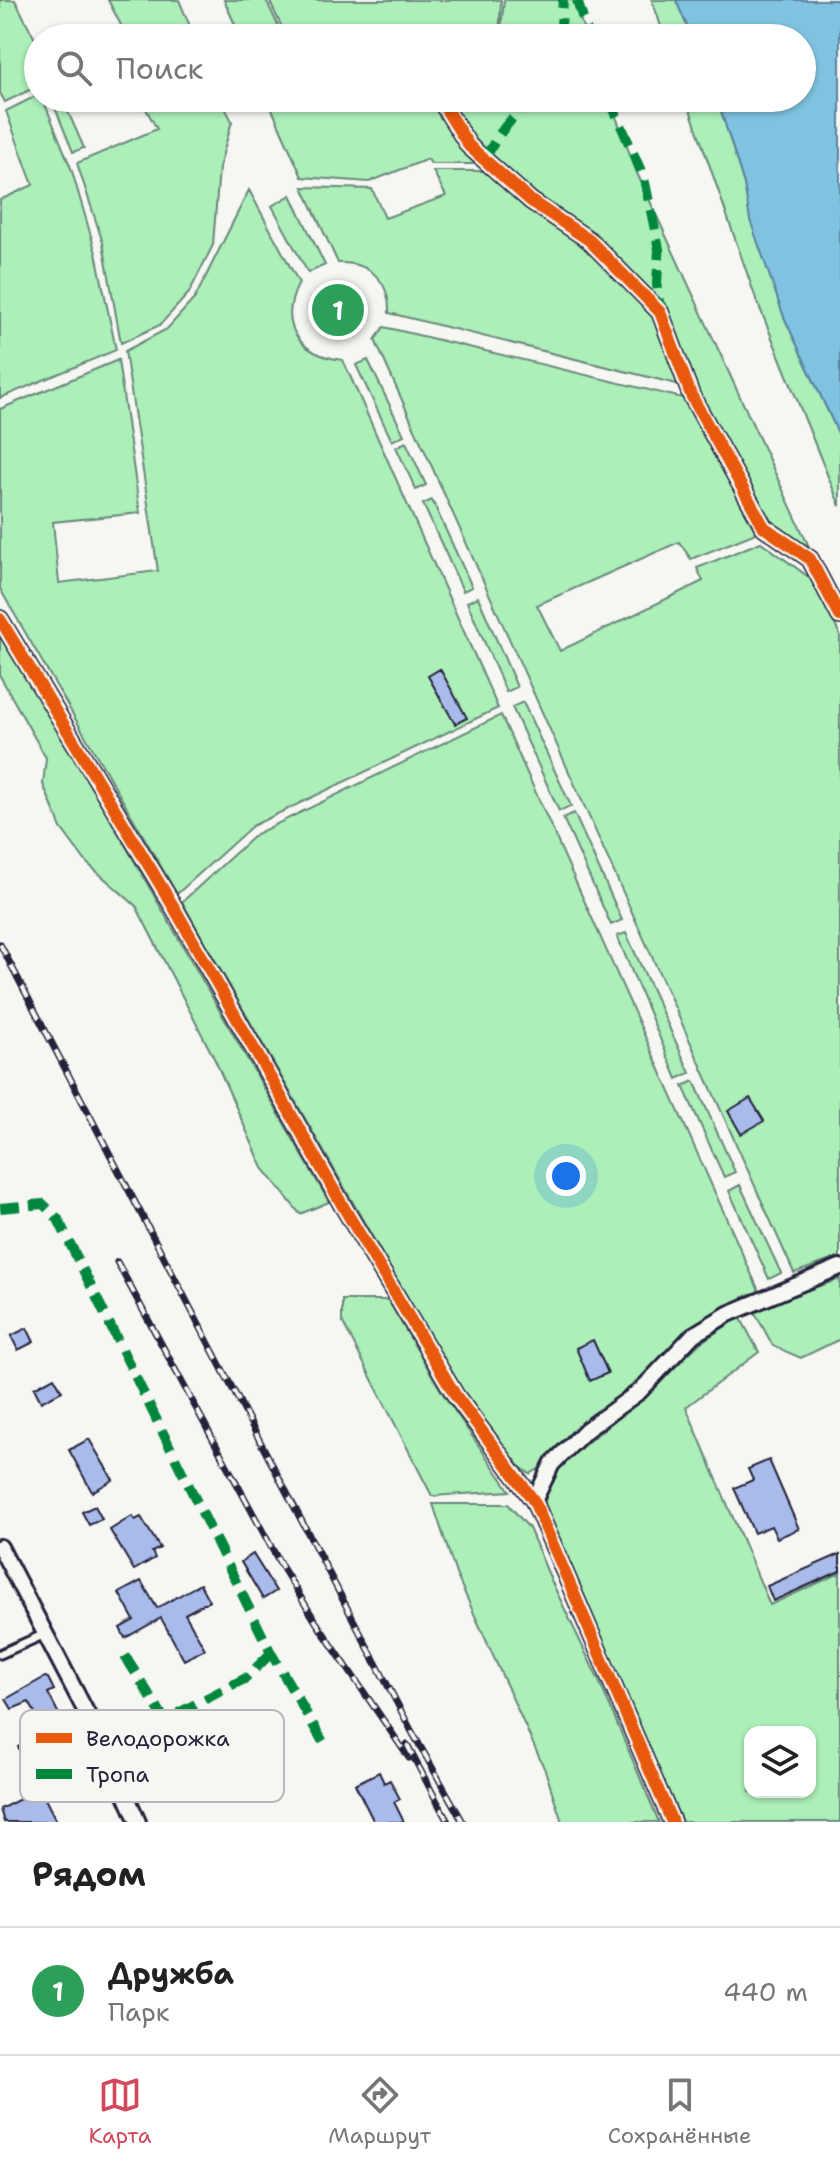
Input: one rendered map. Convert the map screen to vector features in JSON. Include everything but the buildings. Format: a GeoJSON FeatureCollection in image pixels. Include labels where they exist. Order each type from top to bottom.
{"type":"FeatureCollection","features":[{"type":"Feature","properties":{"kind":"street"},"geometry":{"type":"LineString","coordinates":[[448,112],[469,146],[531,201],[589,240],[660,312],[691,395],[764,527],[810,559],[840,616]]}},
{"type":"Feature","properties":{"kind":"street"},"geometry":{"type":"LineString","coordinates":[[0,619],[175,909],[344,1208],[456,1396],[534,1501],[672,1822]]}},
{"type":"Feature","properties":{"kind":"street"},"geometry":{"type":"LineString","coordinates":[[534,1501],[552,1464],[586,1430],[640,1391],[693,1335],[728,1314],[840,1267]]}},
{"type":"Feature","properties":{"kind":"street"},"geometry":{"type":"LineString","coordinates":[[0,1547],[85,1710]]}},
{"type":"Feature","properties":{"kind":"street"},"geometry":{"type":"LineString","coordinates":[[129,1802],[138,1822]]}},
{"type":"Feature","properties":{"kind":"lane"},"geometry":{"type":"LineString","coordinates":[[0,1654],[45,1634]]}},
{"type":"Feature","properties":{"kind":"green space"},"geometry":{"type":"Polygon","coordinates":[[[0,0],[15,0],[27,24],[24,24],[24,93],[5,102],[0,93],[0,0]]]}},
{"type":"Feature","properties":{"kind":"green space"},"geometry":{"type":"Polygon","coordinates":[[[108,0],[179,0],[189,24],[120,24],[108,0]]]}},
{"type":"Feature","properties":{"kind":"green space"},"geometry":{"type":"Polygon","coordinates":[[[224,0],[266,0],[277,24],[235,24],[224,0]]]}},
{"type":"Feature","properties":{"kind":"green space"},"geometry":{"type":"Polygon","coordinates":[[[269,0],[501,0],[500,24],[280,24],[269,0]]]}},
{"type":"Feature","properties":{"kind":"green space"},"geometry":{"type":"Polygon","coordinates":[[[504,0],[573,0],[582,24],[501,24],[504,0]]]}},
{"type":"Feature","properties":{"kind":"green space"},"geometry":{"type":"Polygon","coordinates":[[[652,0],[676,0],[686,24],[660,24],[652,0]]]}},
{"type":"Feature","properties":{"kind":"green space"},"geometry":{"type":"Polygon","coordinates":[[[24,102],[24,112],[48,112],[71,168],[96,253],[116,350],[0,398],[0,200],[33,185],[6,111],[24,102]]]}},
{"type":"Feature","properties":{"kind":"green space"},"geometry":{"type":"Polygon","coordinates":[[[57,112],[68,112],[84,148],[73,152],[57,112]]]}},
{"type":"Feature","properties":{"kind":"green space"},"geometry":{"type":"Polygon","coordinates":[[[148,112],[227,112],[232,121],[219,168],[213,245],[189,293],[160,325],[121,343],[103,243],[77,163],[157,129],[148,112]]]}},
{"type":"Feature","properties":{"kind":"green space"},"geometry":{"type":"Polygon","coordinates":[[[273,112],[442,112],[480,164],[431,164],[428,159],[369,182],[302,177],[273,112]]]}},
{"type":"Feature","properties":{"kind":"green space"},"geometry":{"type":"Polygon","coordinates":[[[457,112],[614,112],[637,173],[811,551],[769,522],[697,391],[665,306],[591,233],[535,195],[471,138],[457,112]]]}},
{"type":"Feature","properties":{"kind":"green space"},"geometry":{"type":"Polygon","coordinates":[[[691,112],[721,112],[744,184],[751,220],[784,317],[840,437],[840,506],[755,296],[691,112]]]}},
{"type":"Feature","properties":{"kind":"green space"},"geometry":{"type":"Polygon","coordinates":[[[433,171],[485,171],[542,216],[585,244],[654,313],[681,385],[389,313],[386,292],[376,276],[360,266],[338,263],[303,187],[372,189],[385,218],[446,196],[433,171]]]}},
{"type":"Feature","properties":{"kind":"green space"},"geometry":{"type":"Polygon","coordinates":[[[249,190],[299,283],[290,312],[296,335],[314,352],[343,360],[498,708],[252,826],[177,894],[0,589],[0,409],[118,360],[140,513],[53,522],[59,583],[158,571],[125,351],[167,329],[195,298],[249,190]]]}},
{"type":"Feature","properties":{"kind":"green space"},"geometry":{"type":"Polygon","coordinates":[[[291,195],[325,265],[308,273],[272,206],[291,195]]]}},
{"type":"Feature","properties":{"kind":"green space"},"geometry":{"type":"Polygon","coordinates":[[[337,291],[350,297],[356,310],[350,323],[337,329],[324,323],[318,310],[324,297],[337,291]]]}},
{"type":"Feature","properties":{"kind":"green space"},"geometry":{"type":"Polygon","coordinates":[[[384,327],[687,399],[756,533],[691,559],[679,542],[537,605],[560,651],[703,581],[697,568],[761,542],[814,581],[840,635],[840,1257],[794,1273],[375,340],[384,327]]]}},
{"type":"Feature","properties":{"kind":"green space"},"geometry":{"type":"Polygon","coordinates":[[[368,360],[404,435],[392,441],[356,365],[368,360]]]}},
{"type":"Feature","properties":{"kind":"green space"},"geometry":{"type":"Polygon","coordinates":[[[406,442],[426,485],[416,490],[396,447],[406,442]]]}},
{"type":"Feature","properties":{"kind":"green space"},"geometry":{"type":"Polygon","coordinates":[[[432,500],[472,587],[463,591],[423,504],[432,500]]]}},
{"type":"Feature","properties":{"kind":"green space"},"geometry":{"type":"Polygon","coordinates":[[[478,597],[517,687],[506,692],[467,602],[478,597]]]}},
{"type":"Feature","properties":{"kind":"green space"},"geometry":{"type":"Polygon","coordinates":[[[0,634],[83,771],[329,1202],[300,1214],[263,1168],[215,1060],[136,906],[87,863],[61,828],[43,784],[46,758],[0,676],[0,634]]]}},
{"type":"Feature","properties":{"kind":"green space"},"geometry":{"type":"Polygon","coordinates":[[[523,702],[571,806],[559,811],[512,707],[523,702]]]}},
{"type":"Feature","properties":{"kind":"green space"},"geometry":{"type":"Polygon","coordinates":[[[501,715],[759,1291],[723,1310],[632,1391],[567,1438],[540,1468],[530,1474],[515,1463],[459,1389],[182,902],[256,834],[501,715]]]}},
{"type":"Feature","properties":{"kind":"green space"},"geometry":{"type":"Polygon","coordinates":[[[574,813],[622,920],[611,925],[563,818],[574,813]]]}},
{"type":"Feature","properties":{"kind":"green space"},"geometry":{"type":"Polygon","coordinates":[[[626,933],[690,1073],[677,1079],[617,936],[626,933]]]}},
{"type":"Feature","properties":{"kind":"green space"},"geometry":{"type":"Polygon","coordinates":[[[694,1081],[735,1172],[724,1177],[683,1086],[694,1081]]]}},
{"type":"Feature","properties":{"kind":"green space"},"geometry":{"type":"Polygon","coordinates":[[[740,1185],[781,1273],[769,1279],[729,1191],[740,1185]]]}},
{"type":"Feature","properties":{"kind":"green space"},"geometry":{"type":"Polygon","coordinates":[[[840,1279],[840,1339],[801,1358],[773,1346],[753,1309],[840,1279]]]}},
{"type":"Feature","properties":{"kind":"green space"},"geometry":{"type":"Polygon","coordinates":[[[342,1300],[388,1300],[443,1394],[510,1491],[432,1496],[342,1321],[342,1300]]]}},
{"type":"Feature","properties":{"kind":"green space"},"geometry":{"type":"Polygon","coordinates":[[[740,1317],[759,1352],[686,1407],[770,1605],[840,1573],[840,1822],[682,1822],[546,1515],[547,1487],[562,1463],[646,1395],[700,1343],[740,1317]]]}},
{"type":"Feature","properties":{"kind":"green space"},"geometry":{"type":"Polygon","coordinates":[[[433,1504],[508,1504],[529,1528],[659,1822],[562,1822],[545,1770],[456,1574],[433,1504]]]}},
{"type":"Feature","properties":{"kind":"water"},"geometry":{"type":"Polygon","coordinates":[[[676,0],[840,0],[840,437],[784,317],[750,220],[744,184],[721,112],[816,112],[816,24],[686,24],[676,0]]]}},
{"type":"Feature","properties":{"kind":"railway"},"geometry":{"type":"LineString","coordinates":[[0,944],[411,1730],[463,1822]]}},
{"type":"Feature","properties":{"kind":"railway"},"geometry":{"type":"LineString","coordinates":[[117,1262],[282,1567],[409,1758]]}},
{"type":"Feature","properties":{"kind":"railway"},"geometry":{"type":"LineString","coordinates":[[407,1745],[448,1822]]}},
{"type":"Feature","properties":{"kind":"marked path"},"geometry":{"type":"LineString","coordinates":[[561,24],[563,0]]}},
{"type":"Feature","properties":{"kind":"marked path"},"geometry":{"type":"LineString","coordinates":[[577,0],[585,24]]}},
{"type":"Feature","properties":{"kind":"marked path"},"geometry":{"type":"LineString","coordinates":[[485,160],[506,126],[519,112]]}},
{"type":"Feature","properties":{"kind":"marked path"},"geometry":{"type":"LineString","coordinates":[[615,112],[644,178],[659,249],[657,284],[660,309]]}},
{"type":"Feature","properties":{"kind":"marked path"},"geometry":{"type":"LineString","coordinates":[[0,1208],[43,1204],[58,1219],[271,1653],[326,1747]]}},
{"type":"Feature","properties":{"kind":"marked path"},"geometry":{"type":"LineString","coordinates":[[184,1710],[246,1678],[271,1653]]}},
{"type":"Feature","properties":{"kind":"marked path"},"geometry":{"type":"LineString","coordinates":[[125,1656],[159,1710]]}},
{"type":"Feature","properties":{"kind":"cycle path"},"geometry":{"type":"LineString","coordinates":[[448,112],[469,146],[531,201],[589,240],[660,312],[691,395],[764,527],[810,559],[840,616]]}},
{"type":"Feature","properties":{"kind":"cycle path"},"geometry":{"type":"LineString","coordinates":[[0,619],[175,909],[344,1208],[456,1396],[534,1501],[672,1822]]}},
{"type":"Feature","properties":{"kind":"place","name":"Дружба"},"geometry":{"type":"Point","coordinates":[338,310]}}]}
